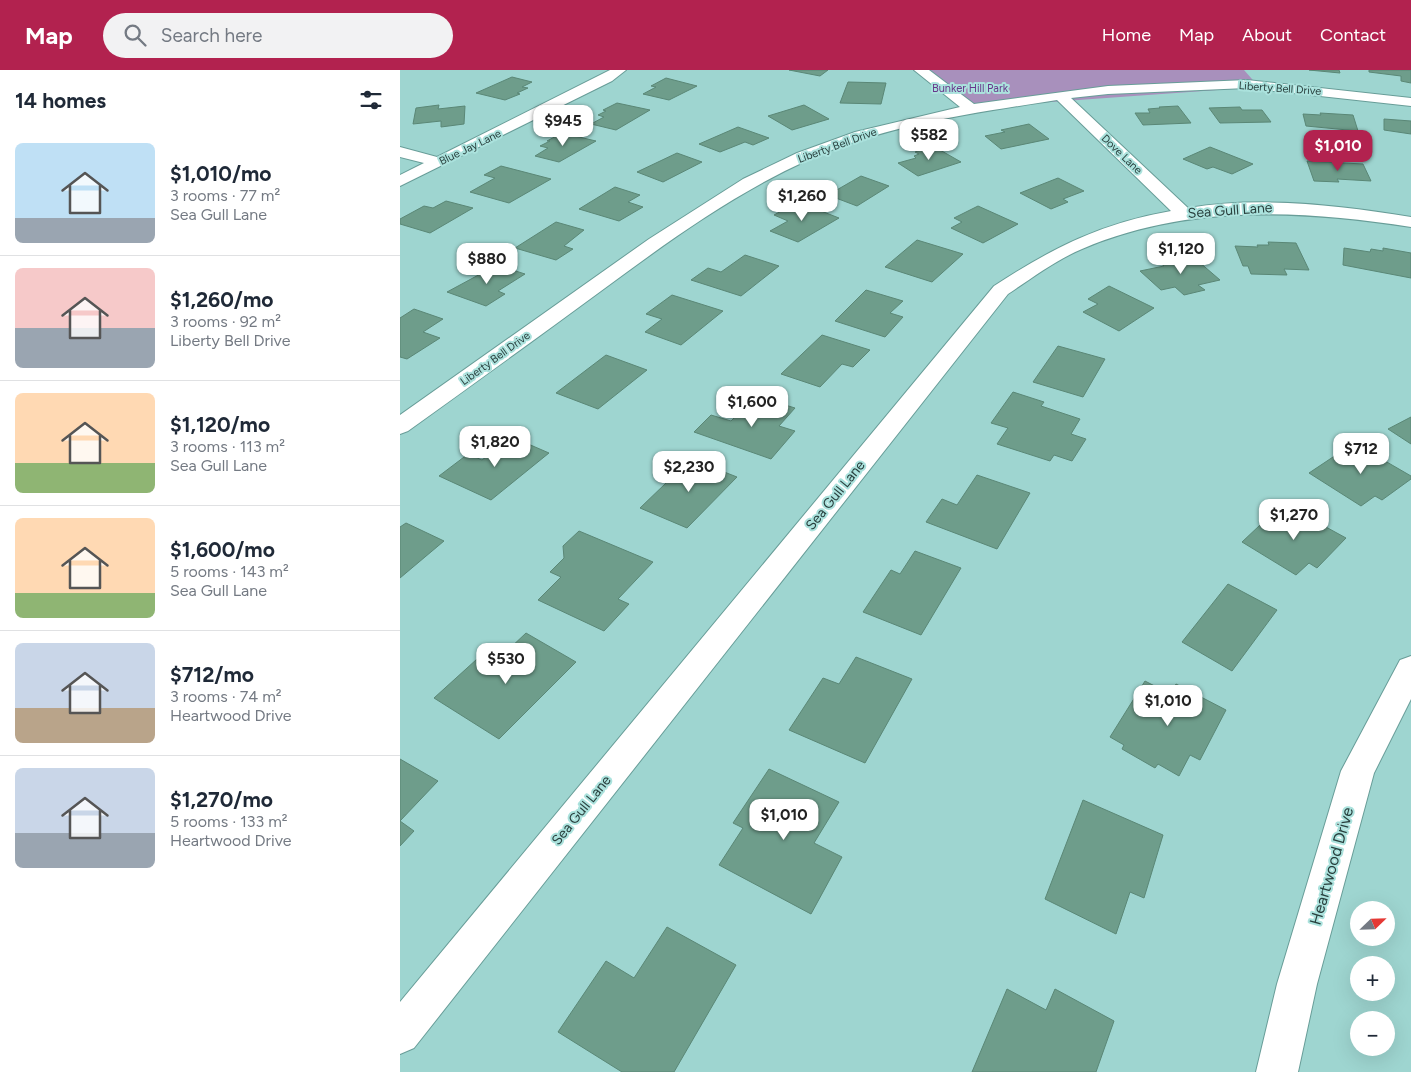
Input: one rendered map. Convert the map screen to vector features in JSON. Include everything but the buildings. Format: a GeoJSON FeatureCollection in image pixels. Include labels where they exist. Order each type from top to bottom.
{"type":"FeatureCollection","features":[{"type":"Feature","properties":{"kind":"street","name":"Blue Jay Lane"},"geometry":{"type":"LineString","coordinates":[[400,181],[607,78],[619,70]]}},
{"type":"Feature","properties":{"kind":"street"},"geometry":{"type":"LineString","coordinates":[[921,70],[971,109]]}},
{"type":"Feature","properties":{"kind":"street","name":"Liberty Bell Drive"},"geometry":{"type":"LineString","coordinates":[[400,426],[655,243],[749,183],[803,156],[860,135],[971,109],[1060,95],[1245,77],[1411,102]]}},
{"type":"Feature","properties":{"kind":"street","name":"Dove Lane"},"geometry":{"type":"LineString","coordinates":[[1060,95],[1184,213]]}},
{"type":"Feature","properties":{"kind":"street"},"geometry":{"type":"LineString","coordinates":[[400,152],[439,162]]}},
{"type":"Feature","properties":{"kind":"street","name":"Sea Gull Lane"},"geometry":{"type":"LineString","coordinates":[[400,1034],[1001,290],[1034,267],[1074,246],[1116,228],[1184,213],[1251,207],[1296,208],[1338,210],[1411,222]]}},
{"type":"Feature","properties":{"kind":"street","name":"Heartwood Drive"},"geometry":{"type":"LineString","coordinates":[[1277,1072],[1297,984],[1358,771],[1402,711],[1411,669]]}},
{"type":"Feature","properties":{"kind":"green space","name":"Bunker Hill Park"},"geometry":{"type":"Polygon","coordinates":[[[913,70],[1244,70],[1259,87],[966,108],[913,70]]]}}]}
